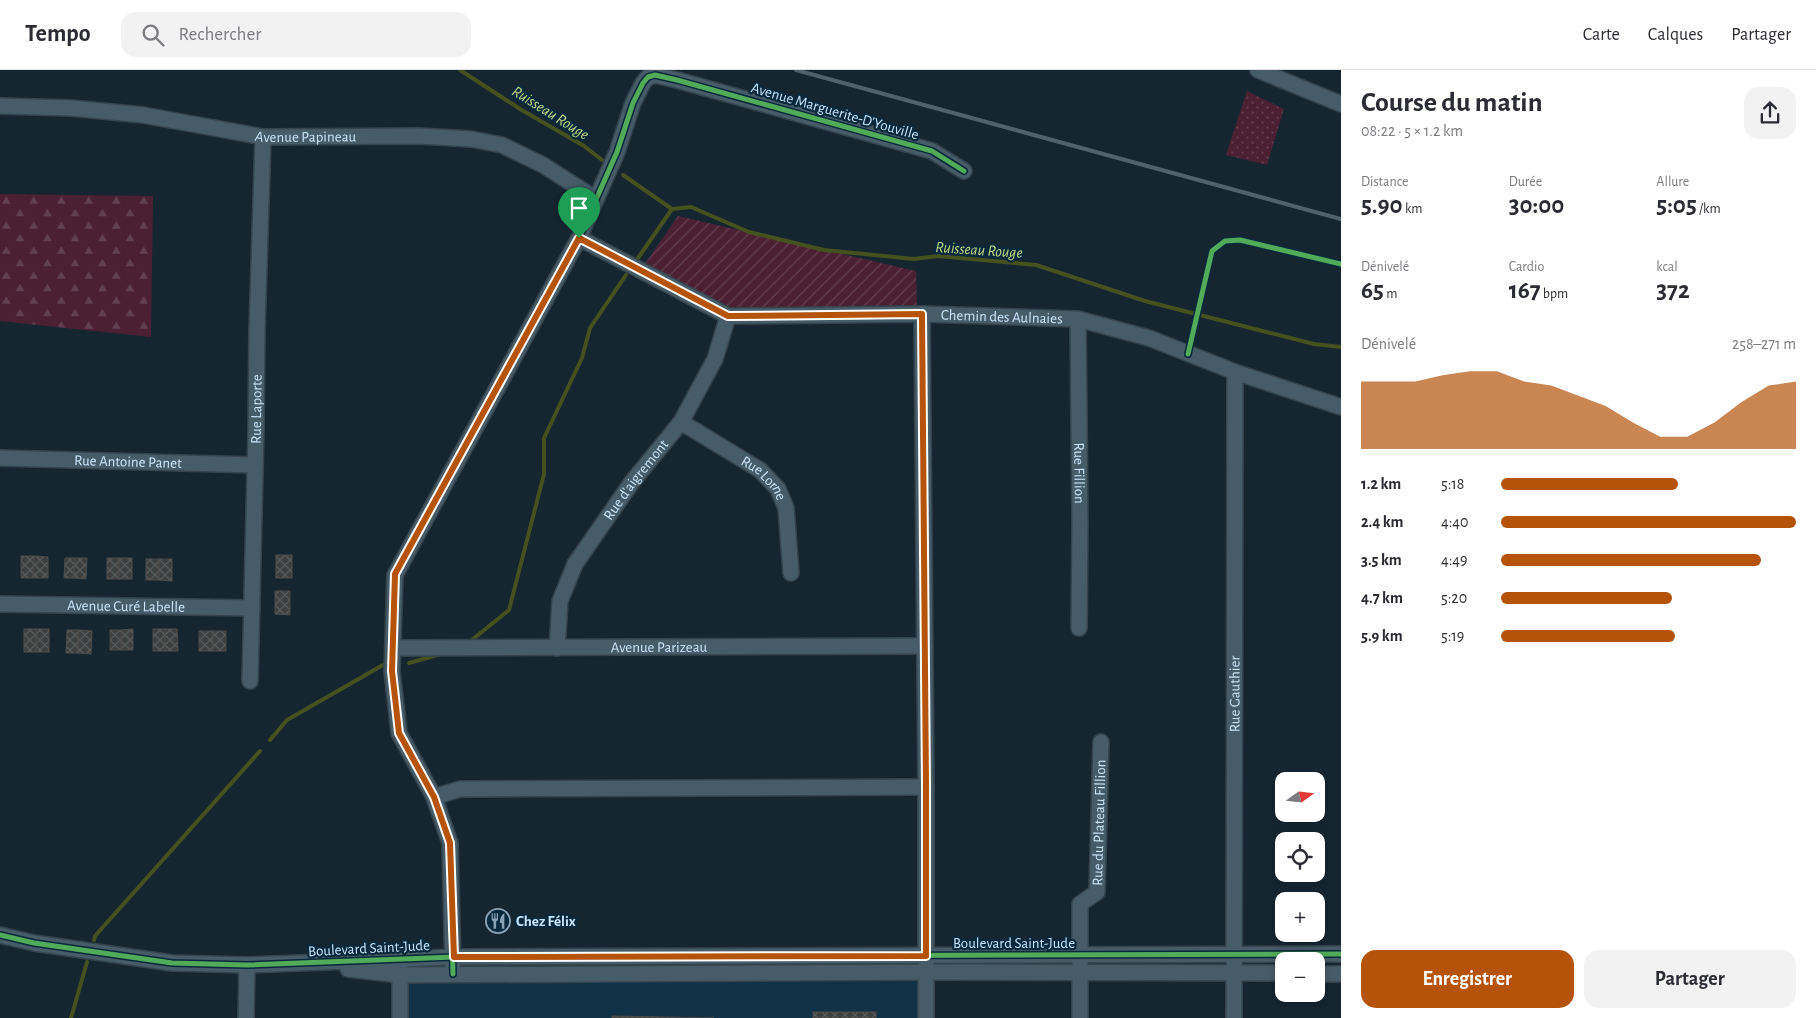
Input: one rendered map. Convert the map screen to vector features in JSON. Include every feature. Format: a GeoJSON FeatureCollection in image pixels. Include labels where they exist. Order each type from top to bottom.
{"type":"FeatureCollection","features":[{"type":"Feature","properties":{"kind":"street"},"geometry":{"type":"LineString","coordinates":[[1258,70],[1341,104]]}},
{"type":"Feature","properties":{"kind":"street","name":"Avenue Marguerite-D'Youville"},"geometry":{"type":"LineString","coordinates":[[453,974],[450,843],[434,797],[399,733],[392,671],[395,574],[579,238],[618,152],[633,103],[642,83],[648,77],[655,75],[677,80],[932,152],[964,171]]}},
{"type":"Feature","properties":{"kind":"street","name":"Avenue Papineau"},"geometry":{"type":"LineString","coordinates":[[0,106],[71,108],[143,115],[263,137],[419,136],[471,139],[502,144],[543,165],[596,199]]}},
{"type":"Feature","properties":{"kind":"street","name":"Rue Laporte"},"geometry":{"type":"LineString","coordinates":[[250,681],[263,137]]}},
{"type":"Feature","properties":{"kind":"street","name":"Chemin des Aulnaies"},"geometry":{"type":"LineString","coordinates":[[579,238],[728,316],[922,314],[1078,319],[1149,338],[1235,372],[1341,407]]}},
{"type":"Feature","properties":{"kind":"street"},"geometry":{"type":"LineString","coordinates":[[922,314],[926,1018]]}},
{"type":"Feature","properties":{"kind":"street","name":"Rue d'aigremont"},"geometry":{"type":"LineString","coordinates":[[557,648],[560,601],[575,564],[632,482],[680,422],[715,359],[728,316]]}},
{"type":"Feature","properties":{"kind":"street","name":"Rue Fillion"},"geometry":{"type":"LineString","coordinates":[[1078,319],[1079,628]]}},
{"type":"Feature","properties":{"kind":"street","name":"Rue Gauthier"},"geometry":{"type":"LineString","coordinates":[[1234,1018],[1235,372]]}},
{"type":"Feature","properties":{"kind":"street","name":"Rue Lorne"},"geometry":{"type":"LineString","coordinates":[[680,422],[760,470],[778,490],[786,508],[791,573]]}},
{"type":"Feature","properties":{"kind":"street","name":"Rue Antoine Panet"},"geometry":{"type":"LineString","coordinates":[[0,458],[255,465]]}},
{"type":"Feature","properties":{"kind":"street","name":"Avenue Curé Labelle"},"geometry":{"type":"LineString","coordinates":[[0,604],[252,608]]}},
{"type":"Feature","properties":{"kind":"street","name":"Avenue Parizeau"},"geometry":{"type":"LineString","coordinates":[[393,648],[925,646]]}},
{"type":"Feature","properties":{"kind":"street","name":"Rue du Plateau Fillion"},"geometry":{"type":"LineString","coordinates":[[1080,956],[1080,904],[1097,892],[1101,742]]}},
{"type":"Feature","properties":{"kind":"street"},"geometry":{"type":"LineString","coordinates":[[434,797],[460,789],[926,787]]}},
{"type":"Feature","properties":{"kind":"street","name":"Boulevard Saint-Jude"},"geometry":{"type":"LineString","coordinates":[[0,935],[34,943],[172,963],[247,965],[454,957],[1341,954]]}},
{"type":"Feature","properties":{"kind":"street"},"geometry":{"type":"LineString","coordinates":[[1080,956],[1080,1018]]}},
{"type":"Feature","properties":{"kind":"street"},"geometry":{"type":"LineString","coordinates":[[400,959],[400,1018]]}},
{"type":"Feature","properties":{"kind":"street","name":"Boulevard Saint-Jude"},"geometry":{"type":"LineString","coordinates":[[307,964],[400,975],[926,972],[1275,973]]}},
{"type":"Feature","properties":{"kind":"street"},"geometry":{"type":"LineString","coordinates":[[246,1018],[247,965]]}},
{"type":"Feature","properties":{"kind":"street"},"geometry":{"type":"LineString","coordinates":[[1325,974],[1341,974]]}},
{"type":"Feature","properties":{"kind":"shaded area"},"geometry":{"type":"Polygon","coordinates":[[[920,975],[917,1018],[402,1018],[402,978],[920,975]]]}},
{"type":"Feature","properties":{"kind":"green space"},"geometry":{"type":"Polygon","coordinates":[[[1247,91],[1284,109],[1267,165],[1226,155],[1247,91]]]}},
{"type":"Feature","properties":{"kind":"green space"},"geometry":{"type":"Polygon","coordinates":[[[0,194],[153,196],[151,337],[0,321],[0,194]]]}},
{"type":"Feature","properties":{"kind":"green space"},"geometry":{"type":"Polygon","coordinates":[[[678,216],[916,271],[917,306],[728,316],[640,271],[678,216]]]}},
{"type":"Feature","properties":{"kind":"building"},"geometry":{"type":"Polygon","coordinates":[[[276,555],[292,555],[292,578],[276,578],[276,555]]]}},
{"type":"Feature","properties":{"kind":"building"},"geometry":{"type":"Polygon","coordinates":[[[21,556],[34,556],[33,578],[21,578],[21,556]]]}},
{"type":"Feature","properties":{"kind":"building"},"geometry":{"type":"Polygon","coordinates":[[[34,556],[48,557],[48,578],[33,578],[34,556]]]}},
{"type":"Feature","properties":{"kind":"building"},"geometry":{"type":"Polygon","coordinates":[[[65,558],[75,558],[74,578],[64,578],[65,558]]]}},
{"type":"Feature","properties":{"kind":"building"},"geometry":{"type":"Polygon","coordinates":[[[75,558],[87,558],[86,579],[74,578],[75,558]]]}},
{"type":"Feature","properties":{"kind":"building"},"geometry":{"type":"Polygon","coordinates":[[[107,558],[119,558],[119,579],[107,579],[107,558]]]}},
{"type":"Feature","properties":{"kind":"building"},"geometry":{"type":"Polygon","coordinates":[[[119,558],[132,558],[132,579],[119,579],[119,558]]]}},
{"type":"Feature","properties":{"kind":"building"},"geometry":{"type":"Polygon","coordinates":[[[146,559],[159,559],[159,580],[146,580],[146,559]]]}},
{"type":"Feature","properties":{"kind":"building"},"geometry":{"type":"Polygon","coordinates":[[[159,559],[172,559],[172,581],[159,580],[159,559]]]}},
{"type":"Feature","properties":{"kind":"building"},"geometry":{"type":"Polygon","coordinates":[[[275,591],[290,591],[290,615],[275,614],[275,591]]]}},
{"type":"Feature","properties":{"kind":"building"},"geometry":{"type":"Polygon","coordinates":[[[24,629],[36,629],[36,652],[24,652],[24,629]]]}},
{"type":"Feature","properties":{"kind":"building"},"geometry":{"type":"Polygon","coordinates":[[[36,629],[49,629],[49,652],[36,652],[36,629]]]}},
{"type":"Feature","properties":{"kind":"building"},"geometry":{"type":"Polygon","coordinates":[[[133,629],[133,650],[121,650],[121,630],[133,629]]]}},
{"type":"Feature","properties":{"kind":"building"},"geometry":{"type":"Polygon","coordinates":[[[153,629],[165,629],[165,651],[153,651],[153,629]]]}},
{"type":"Feature","properties":{"kind":"building"},"geometry":{"type":"Polygon","coordinates":[[[165,629],[177,629],[178,651],[165,651],[165,629]]]}},
{"type":"Feature","properties":{"kind":"building"},"geometry":{"type":"Polygon","coordinates":[[[67,630],[79,630],[78,653],[66,653],[67,630]]]}},
{"type":"Feature","properties":{"kind":"building"},"geometry":{"type":"Polygon","coordinates":[[[79,630],[92,631],[91,654],[78,653],[79,630]]]}},
{"type":"Feature","properties":{"kind":"building"},"geometry":{"type":"Polygon","coordinates":[[[110,630],[121,630],[121,650],[110,650],[110,630]]]}},
{"type":"Feature","properties":{"kind":"building"},"geometry":{"type":"Polygon","coordinates":[[[199,631],[213,631],[213,651],[199,651],[199,631]]]}},
{"type":"Feature","properties":{"kind":"building"},"geometry":{"type":"Polygon","coordinates":[[[213,631],[226,631],[226,651],[213,651],[213,631]]]}},
{"type":"Feature","properties":{"kind":"building"},"geometry":{"type":"Polygon","coordinates":[[[813,1012],[876,1012],[876,1018],[813,1018],[813,1012]]]}},
{"type":"Feature","properties":{"kind":"building"},"geometry":{"type":"Polygon","coordinates":[[[612,1016],[714,1018],[612,1018],[612,1016]]]}},
{"type":"Feature","properties":{"kind":"waterway","name":"Ruisseau Rouge"},"geometry":{"type":"LineString","coordinates":[[460,70],[520,109],[584,146],[602,160]]}},
{"type":"Feature","properties":{"kind":"waterway","name":"Ruisseau Rouge"},"geometry":{"type":"LineString","coordinates":[[623,175],[672,209],[691,207],[749,232],[824,250],[914,259],[938,256],[1036,265],[1145,301],[1314,344],[1341,347]]}},
{"type":"Feature","properties":{"kind":"waterway"},"geometry":{"type":"LineString","coordinates":[[638,258],[672,209]]}},
{"type":"Feature","properties":{"kind":"waterway"},"geometry":{"type":"LineString","coordinates":[[473,639],[509,610],[544,474],[544,438],[582,358],[590,328],[626,275]]}},
{"type":"Feature","properties":{"kind":"waterway"},"geometry":{"type":"LineString","coordinates":[[409,663],[441,654]]}},
{"type":"Feature","properties":{"kind":"waterway"},"geometry":{"type":"LineString","coordinates":[[270,740],[287,720],[383,665]]}},
{"type":"Feature","properties":{"kind":"waterway"},"geometry":{"type":"LineString","coordinates":[[94,940],[95,936],[260,751]]}},
{"type":"Feature","properties":{"kind":"waterway"},"geometry":{"type":"LineString","coordinates":[[71,1018],[87,962]]}},
{"type":"Feature","properties":{"kind":"railway"},"geometry":{"type":"LineString","coordinates":[[796,70],[1341,219]]}},
{"type":"Feature","properties":{"kind":"cycle path"},"geometry":{"type":"LineString","coordinates":[[453,974],[450,843],[434,797],[399,733],[392,671],[395,575],[579,238],[617,152],[633,103],[643,83],[648,77],[655,75],[677,80],[932,151],[964,171]]}},
{"type":"Feature","properties":{"kind":"cycle path"},"geometry":{"type":"LineString","coordinates":[[1188,354],[1212,251],[1225,241],[1240,240],[1341,264]]}},
{"type":"Feature","properties":{"kind":"cycle path"},"geometry":{"type":"LineString","coordinates":[[0,935],[34,943],[172,963],[247,965],[454,957],[1341,954]]}},
{"type":"Feature","properties":{"kind":"place","name":"Chez Félix"},"geometry":{"type":"Point","coordinates":[498,921]}},
{"type":"Feature","properties":{"kind":"route"},"geometry":{"type":"LineString","coordinates":[[579,238],[728,316],[922,314],[926,956],[454,957],[450,843],[434,797],[399,733],[392,671],[395,574],[579,238]]}}]}
